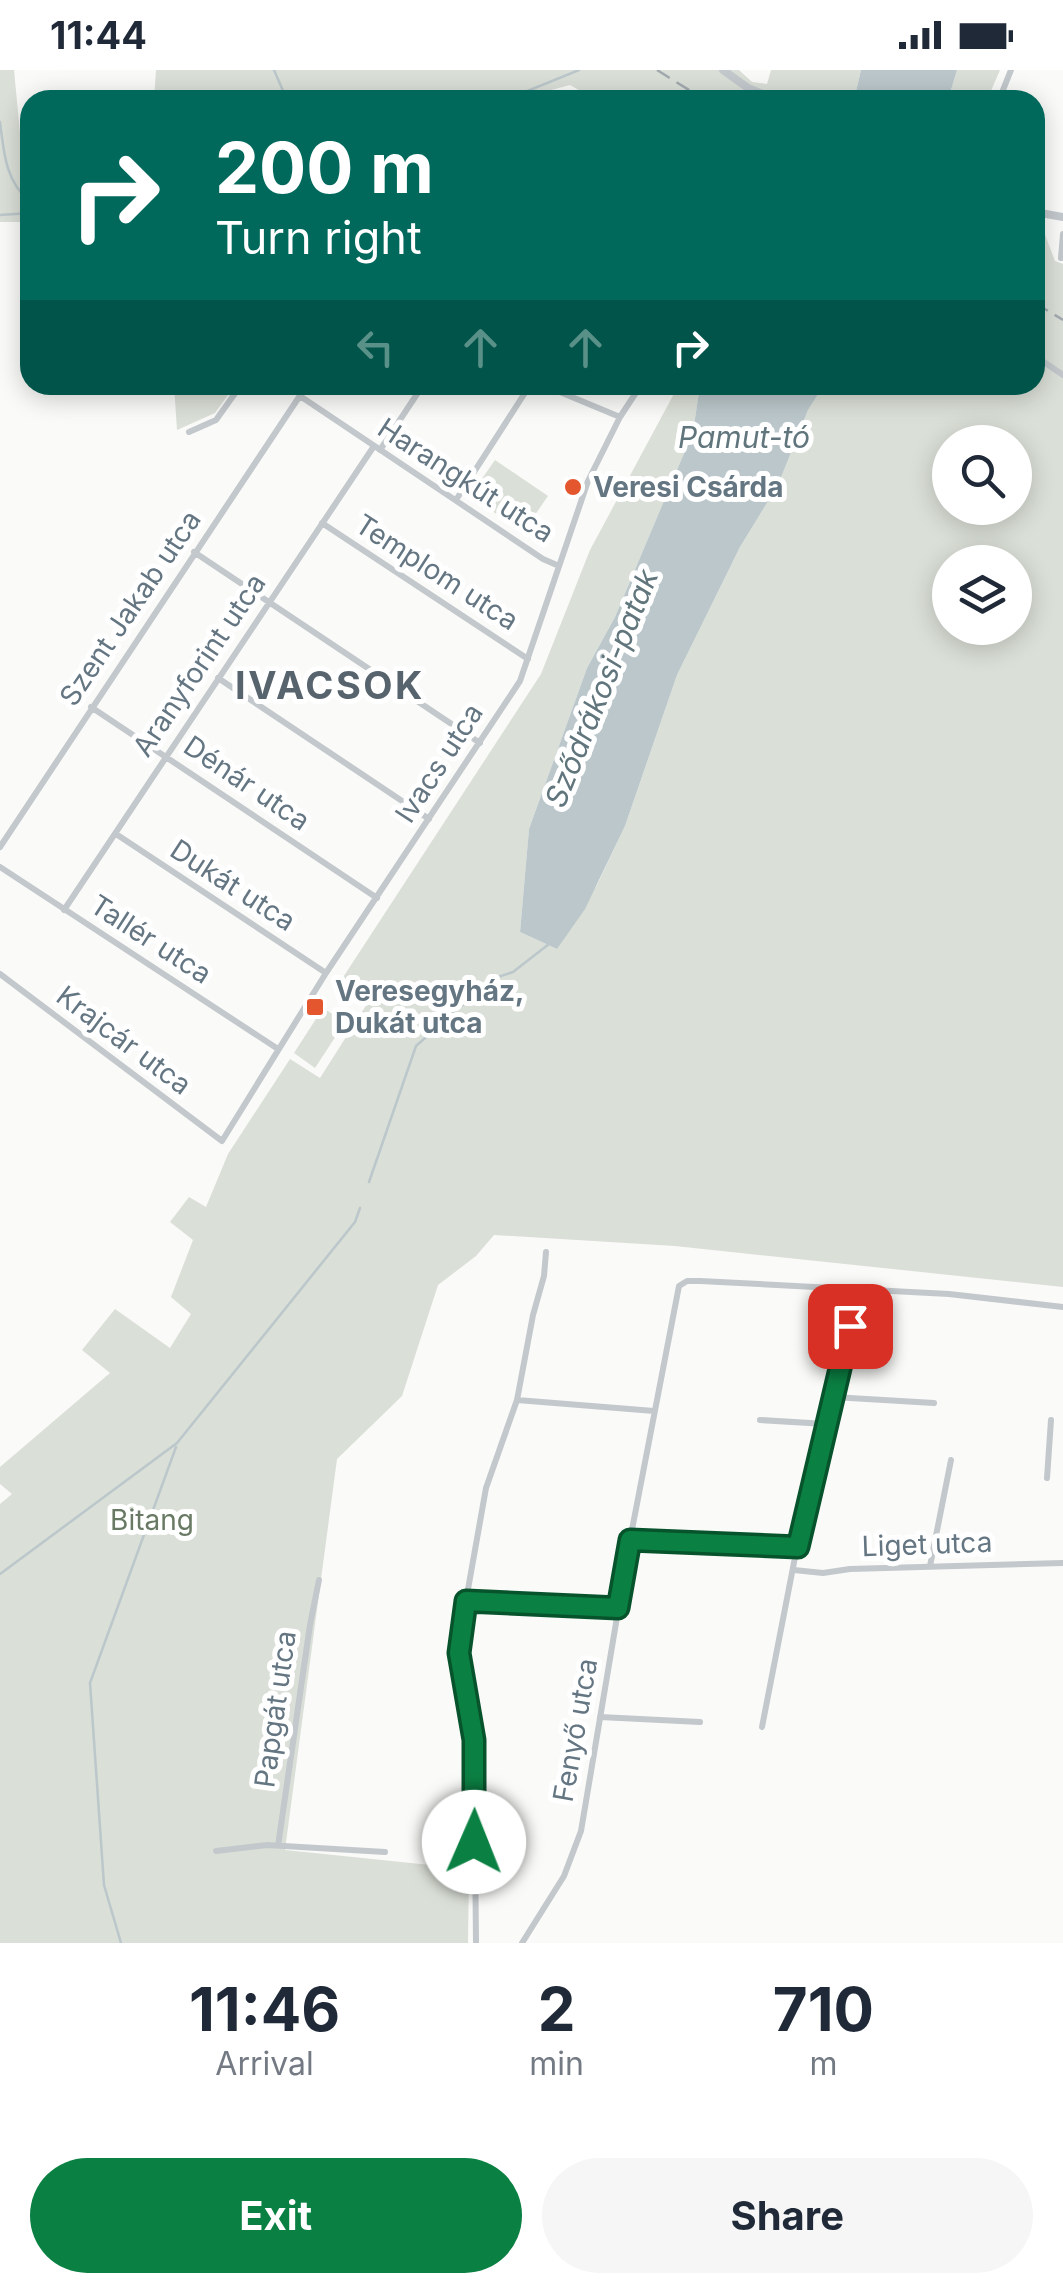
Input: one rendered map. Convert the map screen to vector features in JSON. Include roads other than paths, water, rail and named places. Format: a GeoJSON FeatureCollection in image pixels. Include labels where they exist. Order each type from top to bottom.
{"type":"FeatureCollection","features":[{"type":"Feature","properties":{"kind":"street"},"geometry":{"type":"LineString","coordinates":[[723,70],[753,90]]}},
{"type":"Feature","properties":{"kind":"street"},"geometry":{"type":"LineString","coordinates":[[1061,258],[1063,234]]}},
{"type":"Feature","properties":{"kind":"street"},"geometry":{"type":"LineString","coordinates":[[190,432],[216,420],[234,395]]}},
{"type":"Feature","properties":{"kind":"street","name":"Szent Jakab utca"},"geometry":{"type":"LineString","coordinates":[[0,847],[301,395]]}},
{"type":"Feature","properties":{"kind":"street","name":"Harangkút utca"},"geometry":{"type":"LineString","coordinates":[[309,395],[377,448],[558,566]]}},
{"type":"Feature","properties":{"kind":"street","name":"Aranyforint utca"},"geometry":{"type":"LineString","coordinates":[[64,910],[269,600],[416,395]]}},
{"type":"Feature","properties":{"kind":"street"},"geometry":{"type":"LineString","coordinates":[[456,500],[524,395]]}},
{"type":"Feature","properties":{"kind":"street"},"geometry":{"type":"LineString","coordinates":[[567,395],[620,417]]}},
{"type":"Feature","properties":{"kind":"street","name":"Ivacs utca"},"geometry":{"type":"LineString","coordinates":[[222,1141],[326,973],[520,681],[588,480],[634,395]]}},
{"type":"Feature","properties":{"kind":"street","name":"Templom utca"},"geometry":{"type":"LineString","coordinates":[[322,523],[528,659]]}},
{"type":"Feature","properties":{"kind":"street"},"geometry":{"type":"LineString","coordinates":[[194,552],[480,744]]}},
{"type":"Feature","properties":{"kind":"street"},"geometry":{"type":"LineString","coordinates":[[218,678],[429,819]]}},
{"type":"Feature","properties":{"kind":"street","name":"Dénár utca"},"geometry":{"type":"LineString","coordinates":[[91,707],[377,898]]}},
{"type":"Feature","properties":{"kind":"street","name":"Dukát utca"},"geometry":{"type":"LineString","coordinates":[[116,834],[326,973]]}},
{"type":"Feature","properties":{"kind":"street","name":"Tallér utca"},"geometry":{"type":"LineString","coordinates":[[0,867],[278,1049]]}},
{"type":"Feature","properties":{"kind":"street","name":"Krajcár utca"},"geometry":{"type":"LineString","coordinates":[[0,974],[222,1141]]}},
{"type":"Feature","properties":{"kind":"street"},"geometry":{"type":"LineString","coordinates":[[476,1943],[474,1740],[459,1653],[486,1488],[517,1400],[546,1252]]}},
{"type":"Feature","properties":{"kind":"street","name":"Fenyő utca"},"geometry":{"type":"LineString","coordinates":[[522,1943],[574,1855],[676,1290],[687,1281],[858,1290]]}},
{"type":"Feature","properties":{"kind":"street"},"geometry":{"type":"LineString","coordinates":[[762,1726],[798,1547],[858,1290],[949,1294],[1063,1307]]}},
{"type":"Feature","properties":{"kind":"street"},"geometry":{"type":"LineString","coordinates":[[832,1396],[934,1403]]}},
{"type":"Feature","properties":{"kind":"street"},"geometry":{"type":"LineString","coordinates":[[517,1400],[654,1411]]}},
{"type":"Feature","properties":{"kind":"street"},"geometry":{"type":"LineString","coordinates":[[760,1420],[826,1424]]}},
{"type":"Feature","properties":{"kind":"street"},"geometry":{"type":"LineString","coordinates":[[1047,1478],[1051,1420]]}},
{"type":"Feature","properties":{"kind":"street"},"geometry":{"type":"LineString","coordinates":[[1049,1450],[1063,1450]]}},
{"type":"Feature","properties":{"kind":"street"},"geometry":{"type":"LineString","coordinates":[[930,1566],[951,1460]]}},
{"type":"Feature","properties":{"kind":"street"},"geometry":{"type":"LineString","coordinates":[[630,1540],[798,1547]]}},
{"type":"Feature","properties":{"kind":"street","name":"Liget utca"},"geometry":{"type":"LineString","coordinates":[[794,1570],[823,1573],[850,1568],[1063,1563]]}},
{"type":"Feature","properties":{"kind":"street","name":"Papgát utca"},"geometry":{"type":"LineString","coordinates":[[278,1846],[319,1580]]}},
{"type":"Feature","properties":{"kind":"street"},"geometry":{"type":"LineString","coordinates":[[466,1601],[618,1608]]}},
{"type":"Feature","properties":{"kind":"street"},"geometry":{"type":"LineString","coordinates":[[600,1717],[700,1722]]}},
{"type":"Feature","properties":{"kind":"street"},"geometry":{"type":"LineString","coordinates":[[216,1851],[278,1846],[385,1852]]}},
{"type":"Feature","properties":{"kind":"water"},"geometry":{"type":"Polygon","coordinates":[[[861,70],[957,70],[951,90],[856,90],[861,70]]]}},
{"type":"Feature","properties":{"kind":"water","name":"Pamut-tó"},"geometry":{"type":"Polygon","coordinates":[[[699,395],[818,395],[778,485],[740,547],[677,675],[625,826],[585,909],[557,949],[520,932],[529,829],[587,668],[615,617],[693,432],[699,395]]]}},
{"type":"Feature","properties":{"kind":"waterway"},"geometry":{"type":"LineString","coordinates":[[274,70],[283,90]]}},
{"type":"Feature","properties":{"kind":"waterway"},"geometry":{"type":"LineString","coordinates":[[530,90],[579,70]]}},
{"type":"Feature","properties":{"kind":"waterway"},"geometry":{"type":"LineString","coordinates":[[0,122],[5,155],[20,191]]}},
{"type":"Feature","properties":{"kind":"waterway"},"geometry":{"type":"LineString","coordinates":[[0,215],[20,214]]}},
{"type":"Feature","properties":{"kind":"waterway","name":"Sződrákosi-patak"},"geometry":{"type":"LineString","coordinates":[[369,1182],[416,1046],[492,979],[513,972],[549,944]]}},
{"type":"Feature","properties":{"kind":"waterway","name":"Sződrákosi-patak"},"geometry":{"type":"LineString","coordinates":[[0,1574],[177,1443],[355,1222],[360,1208]]}},
{"type":"Feature","properties":{"kind":"waterway"},"geometry":{"type":"LineString","coordinates":[[121,1943],[104,1885],[90,1683],[176,1447]]}},
{"type":"Feature","properties":{"kind":"railway"},"geometry":{"type":"LineString","coordinates":[[657,70],[689,90]]}},
{"type":"Feature","properties":{"kind":"railway"},"geometry":{"type":"LineString","coordinates":[[1045,309],[1063,320]]}},
{"type":"Feature","properties":{"kind":"place","name":"Veresi Csárda"},"geometry":{"type":"Point","coordinates":[573,487]}},
{"type":"Feature","properties":{"kind":"place","name":"Veresegyház, Dukát utca"},"geometry":{"type":"Point","coordinates":[315,1007]}},
{"type":"Feature","properties":{"kind":"district","name":"IVACSOK"},"geometry":{"type":"Point","coordinates":[330,685]}},
{"type":"Feature","properties":{"kind":"park label","name":"Bitang"},"geometry":{"type":"Point","coordinates":[152,1520]}}]}
